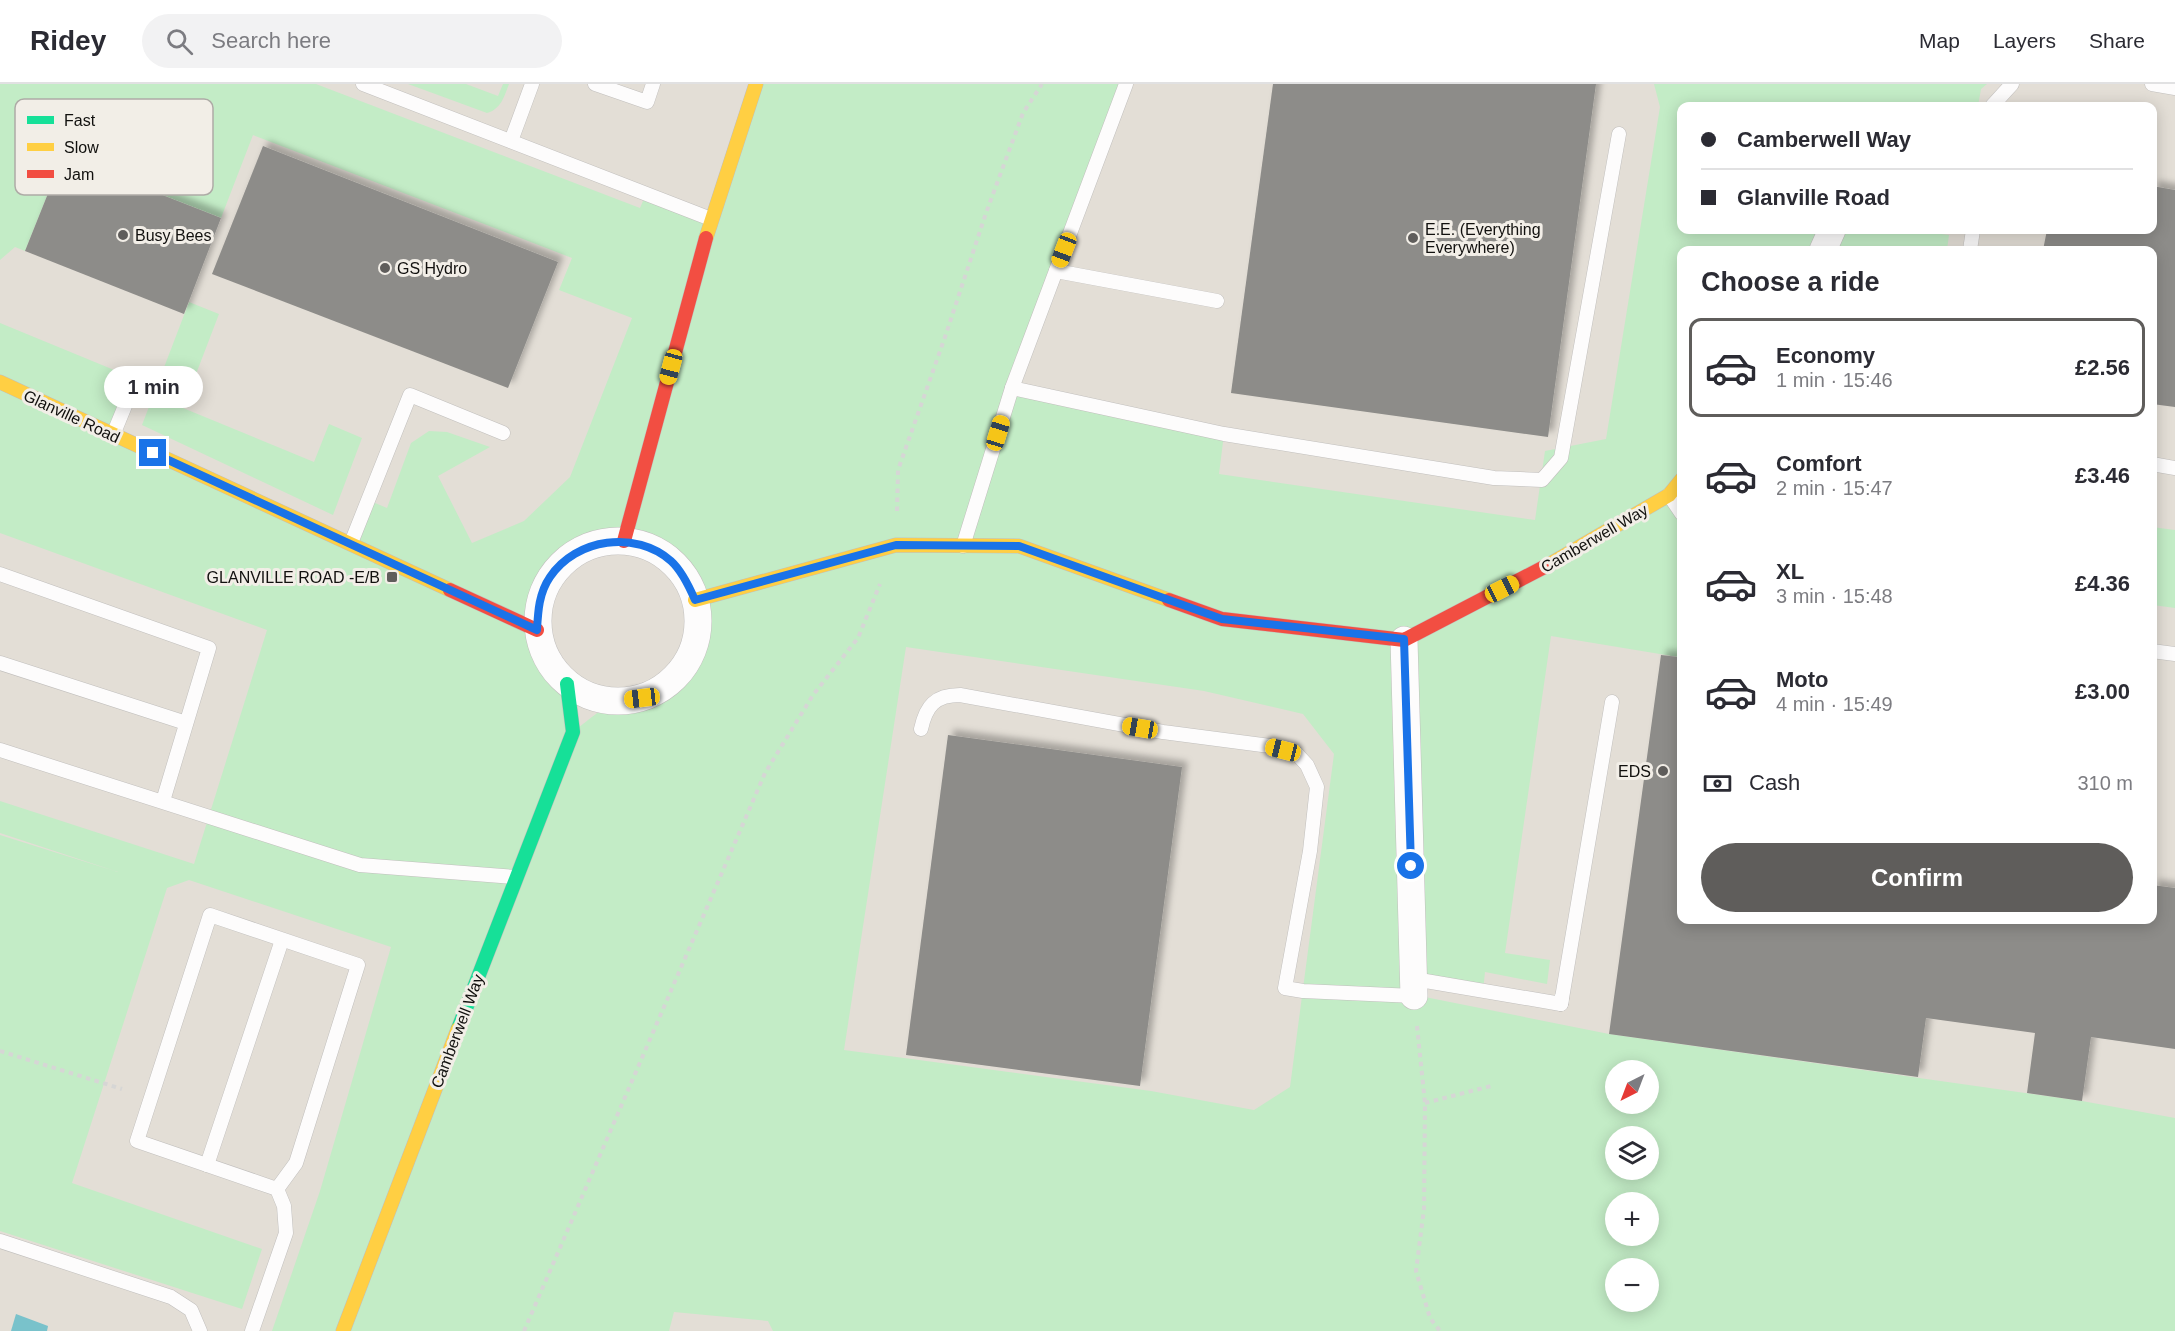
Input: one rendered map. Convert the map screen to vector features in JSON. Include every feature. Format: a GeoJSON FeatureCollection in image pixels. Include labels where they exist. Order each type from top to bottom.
{"type":"FeatureCollection","features":[{"type":"Feature","properties":{"kind":"street"},"geometry":{"type":"LineString","coordinates":[[624,541],[711,219],[756,84]]}},
{"type":"Feature","properties":{"kind":"street","name":"Glanville Road"},"geometry":{"type":"LineString","coordinates":[[0,382],[537,630]]}},
{"type":"Feature","properties":{"kind":"street","name":"Camberwell Way"},"geometry":{"type":"LineString","coordinates":[[1404,639],[1541,569],[1669,495],[1677,485]]}},
{"type":"Feature","properties":{"kind":"street"},"geometry":{"type":"LineString","coordinates":[[624,541],[650,548],[671,561],[688,583],[695,600],[697,635],[684,667],[667,685],[642,698],[615,702],[587,696],[567,684],[548,663],[537,630],[539,602],[550,577],[569,556],[586,546],[624,541]]}},
{"type":"Feature","properties":{"kind":"street"},"geometry":{"type":"LineString","coordinates":[[695,600],[896,545],[1019,546],[1222,619],[1404,639],[1414,987]]}},
{"type":"Feature","properties":{"kind":"street","name":"Camberwell Way"},"geometry":{"type":"LineString","coordinates":[[343,1331],[573,732],[567,684]]}},
{"type":"Feature","properties":{"kind":"street"},"geometry":{"type":"LineString","coordinates":[[573,732],[615,702]]}},
{"type":"Feature","properties":{"kind":"lane"},"geometry":{"type":"LineString","coordinates":[[363,84],[711,219]]}},
{"type":"Feature","properties":{"kind":"lane"},"geometry":{"type":"LineString","coordinates":[[511,141],[532,84]]}},
{"type":"Feature","properties":{"kind":"lane"},"geometry":{"type":"LineString","coordinates":[[595,84],[647,102],[653,84]]}},
{"type":"Feature","properties":{"kind":"lane"},"geometry":{"type":"LineString","coordinates":[[963,546],[1012,388],[1126,84]]}},
{"type":"Feature","properties":{"kind":"lane"},"geometry":{"type":"LineString","coordinates":[[1996,102],[2012,84]]}},
{"type":"Feature","properties":{"kind":"lane"},"geometry":{"type":"LineString","coordinates":[[2152,84],[2175,88]]}},
{"type":"Feature","properties":{"kind":"lane"},"geometry":{"type":"LineString","coordinates":[[1012,388],[1224,434],[1494,478],[1542,480],[1562,458],[1619,134]]}},
{"type":"Feature","properties":{"kind":"lane"},"geometry":{"type":"LineString","coordinates":[[1056,271],[1217,301]]}},
{"type":"Feature","properties":{"kind":"lane"},"geometry":{"type":"LineString","coordinates":[[113,435],[136,379]]}},
{"type":"Feature","properties":{"kind":"lane"},"geometry":{"type":"LineString","coordinates":[[351,543],[410,395],[503,433]]}},
{"type":"Feature","properties":{"kind":"lane"},"geometry":{"type":"LineString","coordinates":[[2157,465],[2175,468]]}},
{"type":"Feature","properties":{"kind":"lane"},"geometry":{"type":"LineString","coordinates":[[1669,495],[1677,507]]}},
{"type":"Feature","properties":{"kind":"lane"},"geometry":{"type":"LineString","coordinates":[[0,574],[209,648],[163,801]]}},
{"type":"Feature","properties":{"kind":"lane"},"geometry":{"type":"LineString","coordinates":[[2157,652],[2175,654]]}},
{"type":"Feature","properties":{"kind":"lane"},"geometry":{"type":"LineString","coordinates":[[0,663],[186,723]]}},
{"type":"Feature","properties":{"kind":"lane"},"geometry":{"type":"LineString","coordinates":[[921,729],[924,716],[934,702],[946,695],[960,695],[1163,732],[1270,747],[1296,753],[1307,765],[1317,787],[1310,851],[1285,988],[1302,991],[1414,987],[1561,1004]]}},
{"type":"Feature","properties":{"kind":"lane"},"geometry":{"type":"LineString","coordinates":[[1561,1004],[1612,702]]}},
{"type":"Feature","properties":{"kind":"lane"},"geometry":{"type":"LineString","coordinates":[[0,750],[360,865],[516,877]]}},
{"type":"Feature","properties":{"kind":"lane"},"geometry":{"type":"LineString","coordinates":[[252,1331],[286,1233],[284,1206],[277,1189],[137,1141],[210,915],[358,964],[296,1162],[277,1189]]}},
{"type":"Feature","properties":{"kind":"lane"},"geometry":{"type":"LineString","coordinates":[[207,1165],[282,940]]}},
{"type":"Feature","properties":{"kind":"lane"},"geometry":{"type":"LineString","coordinates":[[1561,1004],[1567,962]]}},
{"type":"Feature","properties":{"kind":"lane"},"geometry":{"type":"LineString","coordinates":[[0,1241],[171,1297],[191,1310],[200,1331]]}},
{"type":"Feature","properties":{"kind":"path"},"geometry":{"type":"LineString","coordinates":[[524,1331],[765,773],[813,695],[858,638],[896,545],[898,470],[990,201],[1023,113],[1042,84]]}},
{"type":"Feature","properties":{"kind":"path"},"geometry":{"type":"LineString","coordinates":[[1414,987],[1425,1103],[1424,1209],[1416,1271],[1430,1318],[1440,1331]]}},
{"type":"Feature","properties":{"kind":"path"},"geometry":{"type":"LineString","coordinates":[[0,1051],[122,1089]]}},
{"type":"Feature","properties":{"kind":"path"},"geometry":{"type":"LineString","coordinates":[[1425,1103],[1491,1086]]}},
{"type":"Feature","properties":{"kind":"shaded area"},"geometry":{"type":"Polygon","coordinates":[[[0,84],[2175,84],[2175,1331],[0,1331],[0,84]]]}},
{"type":"Feature","properties":{"kind":"green space"},"geometry":{"type":"Polygon","coordinates":[[[0,84],[316,84],[640,208],[646,194],[711,219],[756,84],[1126,84],[1012,388],[1224,434],[1219,474],[1535,520],[1545,451],[1606,439],[1660,107],[1654,84],[1987,84],[1981,89],[1979,102],[1677,102],[1677,234],[1942,234],[1949,235],[1948,246],[1677,246],[1677,657],[1551,636],[1505,953],[1550,960],[1547,984],[1485,972],[1483,991],[1414,979],[1415,995],[1609,1034],[2082,1101],[2175,1118],[2175,1331],[773,1331],[768,1321],[674,1312],[669,1331],[272,1331],[320,1191],[391,947],[189,880],[167,888],[72,1183],[262,1249],[242,1309],[0,1231],[0,835],[118,872],[0,833],[0,801],[194,864],[267,630],[0,533],[0,323],[136,379],[114,435],[351,543],[368,500],[387,508],[411,443],[429,431],[447,432],[490,447],[438,476],[472,543],[524,521],[570,477],[632,318],[559,290],[572,258],[253,135],[221,218],[162,195],[213,195],[213,99],[15,99],[15,195],[47,195],[25,251],[15,247],[0,260],[0,84]],[[624,541],[586,547],[569,557],[550,577],[539,602],[537,630],[548,663],[567,684],[574,731],[610,704],[655,693],[680,673],[689,658],[695,641],[697,624],[696,606],[691,589],[682,573],[670,560],[648,548],[624,541]],[[906,647],[844,1050],[1151,1091],[1254,1110],[1290,1087],[1334,754],[1303,714],[1204,691],[906,647]]]}},
{"type":"Feature","properties":{"kind":"green space"},"geometry":{"type":"Polygon","coordinates":[[[408,84],[466,84],[498,96],[503,84],[509,84],[504,98],[496,109],[487,113],[408,84]]]}},
{"type":"Feature","properties":{"kind":"green space"},"geometry":{"type":"Polygon","coordinates":[[[189,302],[219,314],[183,408],[314,462],[329,424],[362,438],[333,515],[142,425],[189,302]]]}},
{"type":"Feature","properties":{"kind":"green space"},"geometry":{"type":"Polygon","coordinates":[[[2157,528],[2175,530],[2175,608],[2157,606],[2157,528]]]}},
{"type":"Feature","properties":{"kind":"water"},"geometry":{"type":"Polygon","coordinates":[[[16,1314],[48,1326],[47,1331],[11,1331],[16,1314]]]}},
{"type":"Feature","properties":{"kind":"building","name":"E.E. (Everything Everywhere)"},"geometry":{"type":"Polygon","coordinates":[[[1273,84],[1596,84],[1548,437],[1231,393],[1273,84]]]}},
{"type":"Feature","properties":{"kind":"building","name":"GS Hydro"},"geometry":{"type":"Polygon","coordinates":[[[263,146],[558,262],[508,388],[212,274],[263,146]]]}},
{"type":"Feature","properties":{"kind":"building"},"geometry":{"type":"Polygon","coordinates":[[[2157,187],[2175,190],[2175,407],[2157,405],[2157,246],[2044,246],[2046,234],[2157,234],[2157,187]]]}},
{"type":"Feature","properties":{"kind":"building","name":"Busy Bees"},"geometry":{"type":"Polygon","coordinates":[[[47,195],[162,195],[221,218],[184,314],[25,251],[47,195]]]}},
{"type":"Feature","properties":{"kind":"building","name":"EDS"},"geometry":{"type":"Polygon","coordinates":[[[1661,655],[1677,657],[1677,924],[2157,924],[2157,886],[2175,888],[2175,1049],[2091,1037],[2082,1101],[2027,1093],[2035,1033],[1926,1018],[1918,1077],[1609,1034],[1661,655]]]}},
{"type":"Feature","properties":{"kind":"building"},"geometry":{"type":"Polygon","coordinates":[[[948,735],[1182,767],[1140,1086],[906,1055],[948,735]]]}},
{"type":"Feature","properties":{"kind":"traffic: fast"},"geometry":{"type":"LineString","coordinates":[[458,1029],[573,732],[567,684]]}},
{"type":"Feature","properties":{"kind":"traffic: slow"},"geometry":{"type":"LineString","coordinates":[[706,238],[756,84]]}},
{"type":"Feature","properties":{"kind":"traffic: slow"},"geometry":{"type":"LineString","coordinates":[[0,382],[450,590]]}},
{"type":"Feature","properties":{"kind":"traffic: slow"},"geometry":{"type":"LineString","coordinates":[[1550,564],[1669,495],[1677,485]]}},
{"type":"Feature","properties":{"kind":"traffic: slow"},"geometry":{"type":"LineString","coordinates":[[695,600],[896,545],[1019,546],[1169,600]]}},
{"type":"Feature","properties":{"kind":"traffic: slow"},"geometry":{"type":"LineString","coordinates":[[343,1331],[458,1029]]}},
{"type":"Feature","properties":{"kind":"traffic: jam"},"geometry":{"type":"LineString","coordinates":[[624,541],[706,238]]}},
{"type":"Feature","properties":{"kind":"traffic: jam"},"geometry":{"type":"LineString","coordinates":[[1169,600],[1222,619],[1404,640],[1550,564]]}},
{"type":"Feature","properties":{"kind":"traffic: jam"},"geometry":{"type":"LineString","coordinates":[[450,590],[537,630]]}},
{"type":"Feature","properties":{"kind":"place","name":"Busy Bees"},"geometry":{"type":"Point","coordinates":[123,235]}},
{"type":"Feature","properties":{"kind":"place","name":"E.E. (Everything Everywhere)"},"geometry":{"type":"Point","coordinates":[1413,238]}},
{"type":"Feature","properties":{"kind":"place","name":"GS Hydro"},"geometry":{"type":"Point","coordinates":[385,268]}},
{"type":"Feature","properties":{"kind":"place","name":"GLANVILLE ROAD -E/B"},"geometry":{"type":"Point","coordinates":[392,577]}},
{"type":"Feature","properties":{"kind":"place","name":"EDS"},"geometry":{"type":"Point","coordinates":[1663,771]}},
{"type":"Feature","properties":{"kind":"route"},"geometry":{"type":"LineString","coordinates":[[153,453],[537,630],[539,602],[544,589],[550,577],[569,556],[586,546],[624,541],[650,548],[671,561],[688,583],[695,600],[896,545],[1019,546],[1222,619],[1404,639],[1411,866]]}}]}
